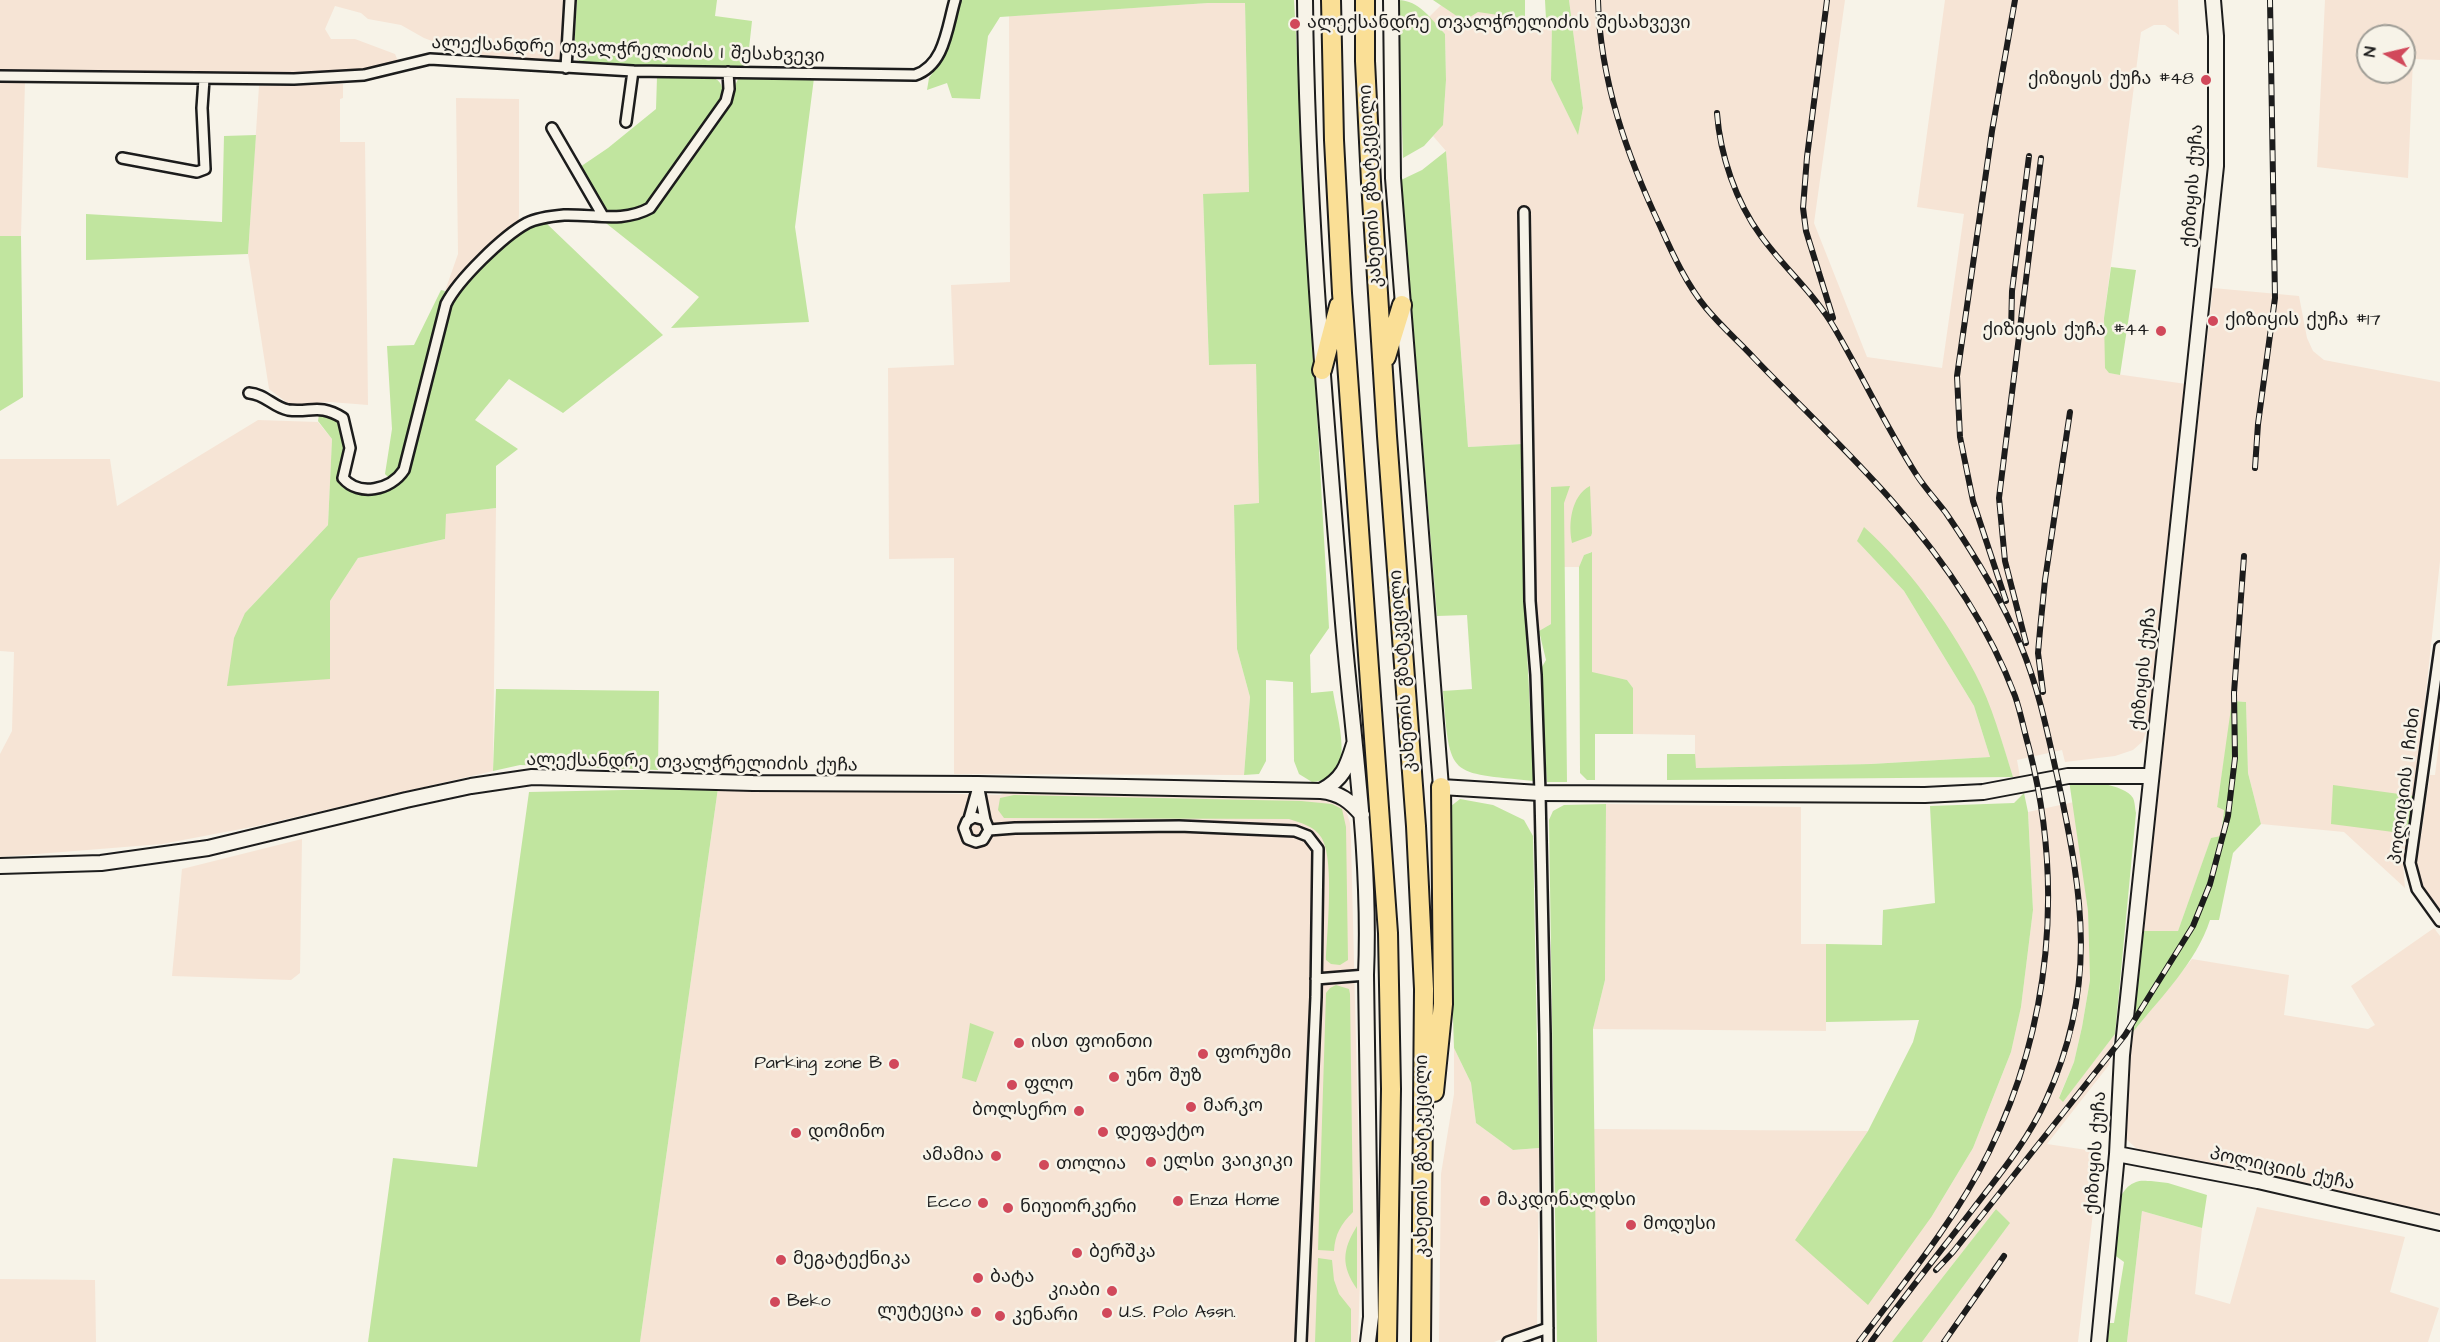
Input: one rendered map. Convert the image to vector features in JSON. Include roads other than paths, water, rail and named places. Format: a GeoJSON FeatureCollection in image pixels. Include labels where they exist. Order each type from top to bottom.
{"type":"FeatureCollection","features":[{"type":"Feature","properties":{"kind":"highway","name":"კახეთის გზატკეცილი"},"geometry":{"type":"LineString","coordinates":[[1331,0],[1334,140],[1342,293],[1388,933],[1391,1100],[1387,1342]]}},
{"type":"Feature","properties":{"kind":"highway","name":"კახეთის გზატკეცილი"},"geometry":{"type":"LineString","coordinates":[[1365,0],[1365,61],[1383,368],[1416,826],[1424,989],[1421,1342]]}},
{"type":"Feature","properties":{"kind":"highway"},"geometry":{"type":"LineString","coordinates":[[1322,370],[1342,293]]}},
{"type":"Feature","properties":{"kind":"highway"},"geometry":{"type":"LineString","coordinates":[[1383,368],[1402,305]]}},
{"type":"Feature","properties":{"kind":"highway"},"geometry":{"type":"LineString","coordinates":[[1424,1193],[1443,1004],[1441,787]]}},
{"type":"Feature","properties":{"kind":"street"},"geometry":{"type":"LineString","coordinates":[[567,68],[570,0]]}},
{"type":"Feature","properties":{"kind":"street","name":"ალექსანდრე თვალჭრელიძის I შესახვევი"},"geometry":{"type":"LineString","coordinates":[[0,76],[294,79],[364,75],[430,59],[633,71],[915,75],[927,71],[935,62],[955,0]]}},
{"type":"Feature","properties":{"kind":"street"},"geometry":{"type":"LineString","coordinates":[[1305,0],[1306,87],[1322,370],[1347,660],[1356,736],[1368,921],[1366,975],[1371,1200],[1371,1317],[1368,1342]]}},
{"type":"Feature","properties":{"kind":"street","name":"კახეთის გზატკეცილი"},"geometry":{"type":"LineString","coordinates":[[1391,0],[1394,178],[1402,305],[1441,787]]}},
{"type":"Feature","properties":{"kind":"street","name":"ქიზიყის ქუჩა"},"geometry":{"type":"LineString","coordinates":[[2098,1342],[2117,1154],[2122,1055],[2195,384],[2216,166],[2216,36],[2212,0]]}},
{"type":"Feature","properties":{"kind":"street"},"geometry":{"type":"LineString","coordinates":[[626,122],[633,71]]}},
{"type":"Feature","properties":{"kind":"street"},"geometry":{"type":"LineString","coordinates":[[249,393],[258,394],[287,410],[319,408],[343,418],[350,448],[343,478],[350,486],[359,490],[386,486],[398,479],[404,470],[443,315],[453,291],[494,248],[528,222],[552,216],[629,217],[650,208],[726,101],[729,88],[728,72]]}},
{"type":"Feature","properties":{"kind":"street"},"geometry":{"type":"LineString","coordinates":[[123,158],[197,172],[205,169],[202,117],[204,79]]}},
{"type":"Feature","properties":{"kind":"street"},"geometry":{"type":"LineString","coordinates":[[552,128],[603,216]]}},
{"type":"Feature","properties":{"kind":"street"},"geometry":{"type":"LineString","coordinates":[[1524,212],[1530,602],[1536,675],[1540,793],[1548,1342]]}},
{"type":"Feature","properties":{"kind":"street","name":"პოლიციის I ჩიხი"},"geometry":{"type":"LineString","coordinates":[[2440,647],[2410,863],[2417,889],[2440,921]]}},
{"type":"Feature","properties":{"kind":"street"},"geometry":{"type":"LineString","coordinates":[[1321,791],[1335,783],[1344,771],[1356,736]]}},
{"type":"Feature","properties":{"kind":"street"},"geometry":{"type":"LineString","coordinates":[[1441,787],[1540,793],[1925,795],[1983,792],[2068,776],[2151,776]]}},
{"type":"Feature","properties":{"kind":"street","name":"ალექსანდრე თვალჭრელიძის ქუჩა"},"geometry":{"type":"LineString","coordinates":[[0,866],[101,862],[208,848],[406,800],[471,786],[532,777],[731,783],[978,784],[1321,791],[1335,792],[1350,801],[1362,815]]}},
{"type":"Feature","properties":{"kind":"street"},"geometry":{"type":"LineString","coordinates":[[978,784],[969,819],[964,824],[964,832],[972,841],[983,840],[989,830]]}},
{"type":"Feature","properties":{"kind":"street"},"geometry":{"type":"LineString","coordinates":[[978,784],[989,830]]}},
{"type":"Feature","properties":{"kind":"street"},"geometry":{"type":"LineString","coordinates":[[969,819],[978,817],[985,820]]}},
{"type":"Feature","properties":{"kind":"street"},"geometry":{"type":"LineString","coordinates":[[989,830],[1179,826],[1295,831],[1308,836],[1318,849],[1316,979],[1300,1342]]}},
{"type":"Feature","properties":{"kind":"street"},"geometry":{"type":"LineString","coordinates":[[1316,979],[1366,975]]}},
{"type":"Feature","properties":{"kind":"street","name":"პოლიციის ქუჩა"},"geometry":{"type":"LineString","coordinates":[[2117,1154],[2258,1181],[2440,1223]]}},
{"type":"Feature","properties":{"kind":"street"},"geometry":{"type":"LineString","coordinates":[[1508,1342],[1548,1328]]}},
{"type":"Feature","properties":{"kind":"railway"},"geometry":{"type":"LineString","coordinates":[[1598,0],[1604,59],[1618,117],[1637,173],[1681,270],[1712,315],[1876,483],[1929,546],[1963,593],[1992,643],[2015,696],[2040,799],[2046,851],[2048,902],[2045,953],[2038,1004],[2026,1054],[2010,1104],[1989,1152],[1961,1202],[1859,1342]]}},
{"type":"Feature","properties":{"kind":"railway"},"geometry":{"type":"LineString","coordinates":[[1827,0],[1807,157],[1803,208],[1806,231],[1833,318]]}},
{"type":"Feature","properties":{"kind":"railway"},"geometry":{"type":"LineString","coordinates":[[2006,601],[1973,501],[1960,437],[1957,376],[1992,131],[2015,0]]}},
{"type":"Feature","properties":{"kind":"railway"},"geometry":{"type":"LineString","coordinates":[[2255,468],[2258,424],[2275,298],[2270,0]]}},
{"type":"Feature","properties":{"kind":"railway"},"geometry":{"type":"LineString","coordinates":[[1717,113],[1722,145],[1731,178],[1752,223],[1827,316],[1905,456],[1967,545],[2013,629],[2033,679],[2042,712],[2074,863],[2081,941],[2079,980],[2073,1018],[2062,1058],[2046,1100],[2031,1129],[2013,1156],[1871,1342]]}},
{"type":"Feature","properties":{"kind":"railway"},"geometry":{"type":"LineString","coordinates":[[2011,332],[2012,291],[2029,156]]}},
{"type":"Feature","properties":{"kind":"railway"},"geometry":{"type":"LineString","coordinates":[[2026,643],[2005,561],[1999,498],[2041,158]]}},
{"type":"Feature","properties":{"kind":"railway"},"geometry":{"type":"LineString","coordinates":[[2043,692],[2038,653],[2040,630],[2045,580],[2070,412]]}},
{"type":"Feature","properties":{"kind":"railway"},"geometry":{"type":"LineString","coordinates":[[1936,1270],[1953,1252],[2125,1035],[2193,926],[2210,884],[2228,816],[2235,758],[2234,693],[2244,556]]}},
{"type":"Feature","properties":{"kind":"railway"},"geometry":{"type":"LineString","coordinates":[[1944,1342],[2004,1256]]}},
{"type":"Feature","properties":{"kind":"place","name":"ალექსანდრე თვალჭრელიძის შესახვევი"},"geometry":{"type":"Point","coordinates":[1295,24]}},
{"type":"Feature","properties":{"kind":"place","name":"ქიზიყის ქუჩა #48"},"geometry":{"type":"Point","coordinates":[2206,80]}},
{"type":"Feature","properties":{"kind":"place","name":"ქიზიყის ქუჩა #17"},"geometry":{"type":"Point","coordinates":[2213,321]}},
{"type":"Feature","properties":{"kind":"place","name":"ქიზიყის ქუჩა #44"},"geometry":{"type":"Point","coordinates":[2161,331]}},
{"type":"Feature","properties":{"kind":"place","name":"ისთ ფოინთი"},"geometry":{"type":"Point","coordinates":[1019,1043]}},
{"type":"Feature","properties":{"kind":"place","name":"ფორუმი"},"geometry":{"type":"Point","coordinates":[1203,1054]}},
{"type":"Feature","properties":{"kind":"place","name":"Parking zone B"},"geometry":{"type":"Point","coordinates":[894,1064]}},
{"type":"Feature","properties":{"kind":"place","name":"უნო შუზ"},"geometry":{"type":"Point","coordinates":[1114,1077]}},
{"type":"Feature","properties":{"kind":"place","name":"ფლო"},"geometry":{"type":"Point","coordinates":[1012,1085]}},
{"type":"Feature","properties":{"kind":"place","name":"მარკო"},"geometry":{"type":"Point","coordinates":[1191,1107]}},
{"type":"Feature","properties":{"kind":"place","name":"ბოლსერო"},"geometry":{"type":"Point","coordinates":[1079,1111]}},
{"type":"Feature","properties":{"kind":"place","name":"დეფაქტო"},"geometry":{"type":"Point","coordinates":[1103,1132]}},
{"type":"Feature","properties":{"kind":"place","name":"დომინო"},"geometry":{"type":"Point","coordinates":[796,1133]}},
{"type":"Feature","properties":{"kind":"place","name":"ამამია"},"geometry":{"type":"Point","coordinates":[996,1156]}},
{"type":"Feature","properties":{"kind":"place","name":"ელსი ვაიკიკი"},"geometry":{"type":"Point","coordinates":[1151,1162]}},
{"type":"Feature","properties":{"kind":"place","name":"თოლია"},"geometry":{"type":"Point","coordinates":[1044,1165]}},
{"type":"Feature","properties":{"kind":"place","name":"Enza Home"},"geometry":{"type":"Point","coordinates":[1178,1201]}},
{"type":"Feature","properties":{"kind":"place","name":"მაკდონალდსი"},"geometry":{"type":"Point","coordinates":[1485,1201]}},
{"type":"Feature","properties":{"kind":"place","name":"Ecco"},"geometry":{"type":"Point","coordinates":[983,1203]}},
{"type":"Feature","properties":{"kind":"place","name":"ნიუიორკერი"},"geometry":{"type":"Point","coordinates":[1008,1208]}},
{"type":"Feature","properties":{"kind":"place","name":"მოდუსი"},"geometry":{"type":"Point","coordinates":[1631,1225]}},
{"type":"Feature","properties":{"kind":"place","name":"ბერშკა"},"geometry":{"type":"Point","coordinates":[1077,1253]}},
{"type":"Feature","properties":{"kind":"place","name":"მეგატექნიკა"},"geometry":{"type":"Point","coordinates":[781,1260]}},
{"type":"Feature","properties":{"kind":"place","name":"ბატა"},"geometry":{"type":"Point","coordinates":[978,1278]}},
{"type":"Feature","properties":{"kind":"place","name":"კიაბი"},"geometry":{"type":"Point","coordinates":[1112,1291]}},
{"type":"Feature","properties":{"kind":"place","name":"Beko"},"geometry":{"type":"Point","coordinates":[775,1302]}},
{"type":"Feature","properties":{"kind":"place","name":"ლუტეცია"},"geometry":{"type":"Point","coordinates":[976,1312]}},
{"type":"Feature","properties":{"kind":"place","name":"U.S. Polo Assn."},"geometry":{"type":"Point","coordinates":[1107,1313]}},
{"type":"Feature","properties":{"kind":"place","name":"კენარი"},"geometry":{"type":"Point","coordinates":[1000,1316]}}]}
